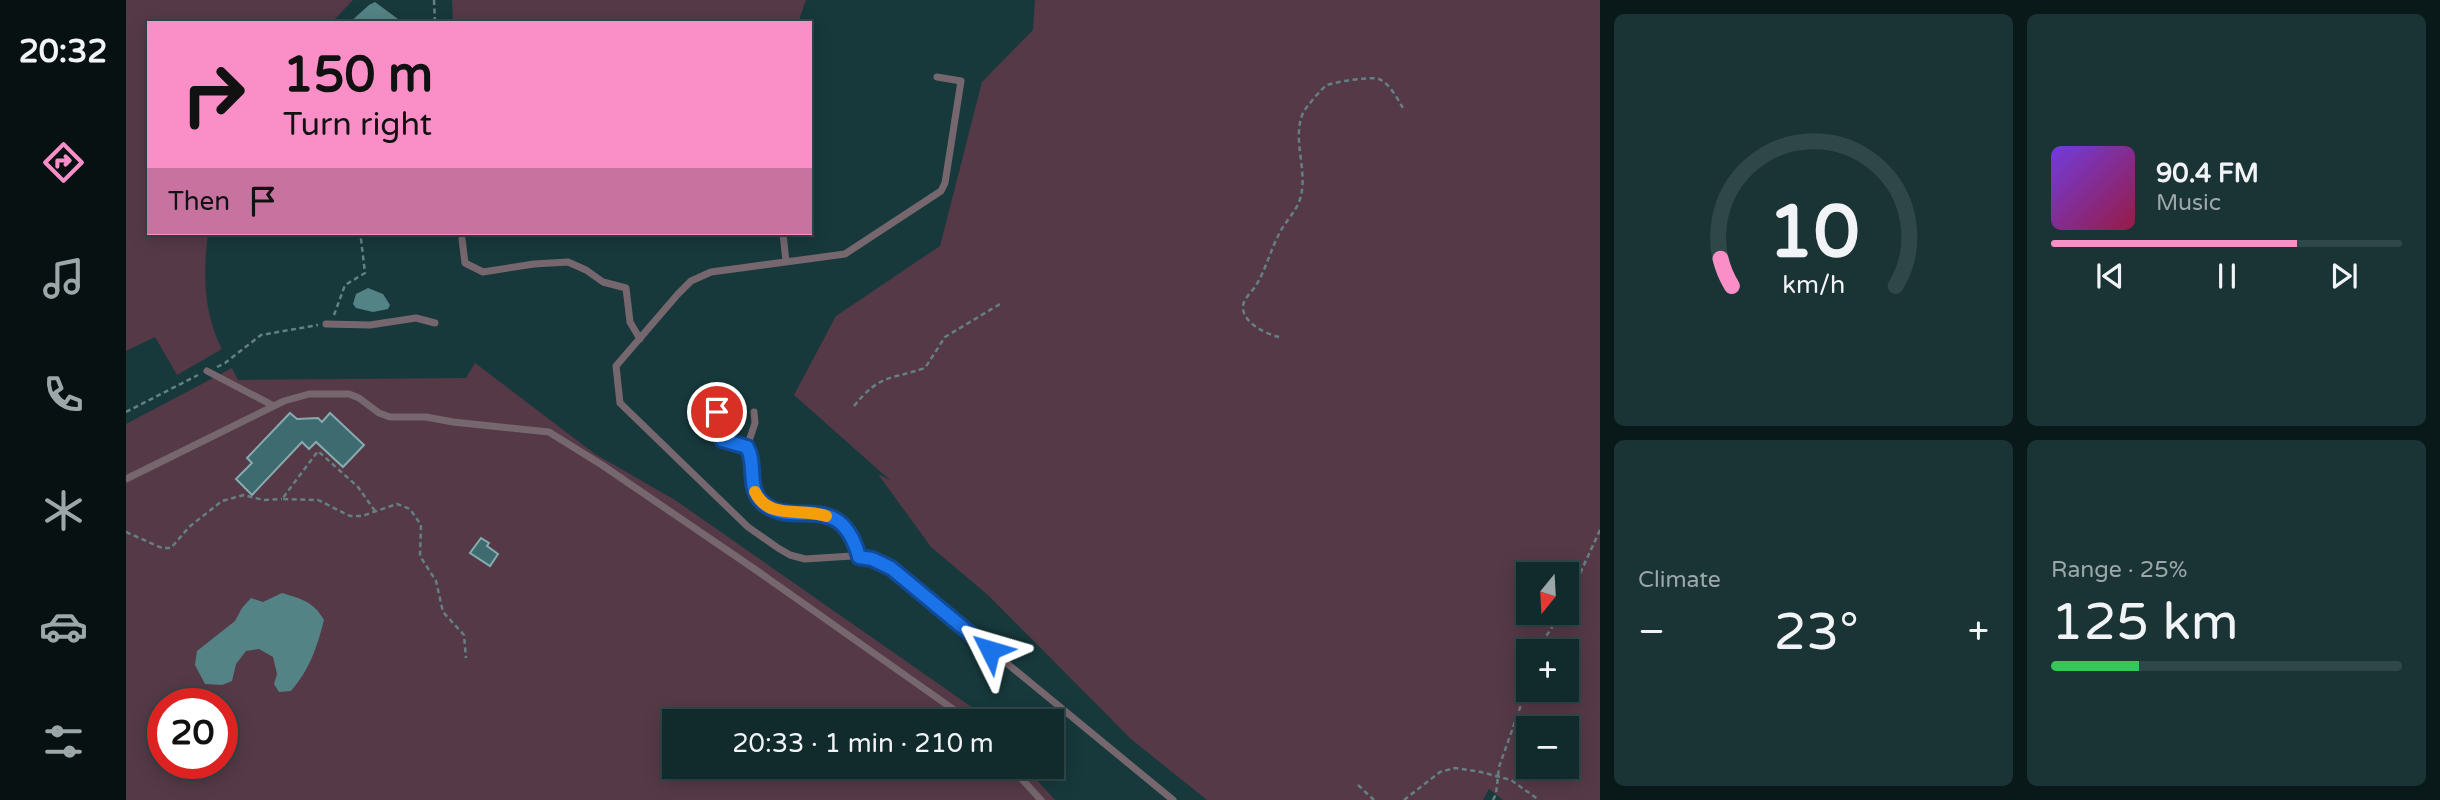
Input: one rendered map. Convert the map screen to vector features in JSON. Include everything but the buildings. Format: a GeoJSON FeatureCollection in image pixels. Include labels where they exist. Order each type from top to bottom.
{"type":"FeatureCollection","features":[{"type":"Feature","properties":{"kind":"lane"},"geometry":{"type":"LineString","coordinates":[[937,77],[961,82],[945,183],[941,191],[845,254],[711,272],[691,281],[617,366],[620,403],[748,527],[790,555],[805,559],[859,557],[872,559],[891,568],[1173,800]]}},
{"type":"Feature","properties":{"kind":"lane"},"geometry":{"type":"LineString","coordinates":[[783,235],[786,262]]}},
{"type":"Feature","properties":{"kind":"lane"},"geometry":{"type":"LineString","coordinates":[[462,239],[465,263],[483,272],[568,262],[603,282],[626,288],[631,323],[640,339]]}},
{"type":"Feature","properties":{"kind":"lane"},"geometry":{"type":"LineString","coordinates":[[326,324],[370,325],[416,318],[435,323]]}},
{"type":"Feature","properties":{"kind":"lane"},"geometry":{"type":"LineString","coordinates":[[207,371],[274,406]]}},
{"type":"Feature","properties":{"kind":"lane"},"geometry":{"type":"LineString","coordinates":[[126,479],[274,406],[309,394],[349,394],[390,417],[426,417],[549,432],[745,563],[950,709]]}},
{"type":"Feature","properties":{"kind":"lane"},"geometry":{"type":"LineString","coordinates":[[717,412],[718,432],[722,440],[747,447],[752,456],[753,486],[765,505],[779,511],[824,514],[848,532],[859,557]]}},
{"type":"Feature","properties":{"kind":"lane"},"geometry":{"type":"LineString","coordinates":[[747,447],[755,423],[754,412]]}},
{"type":"Feature","properties":{"kind":"lane"},"geometry":{"type":"LineString","coordinates":[[1022,779],[1041,800]]}},
{"type":"Feature","properties":{"kind":"path"},"geometry":{"type":"LineString","coordinates":[[434,0],[435,21]]}},
{"type":"Feature","properties":{"kind":"path"},"geometry":{"type":"LineString","coordinates":[[1279,337],[1270,335],[1250,321],[1243,313],[1243,303],[1268,264],[1279,233],[1300,201],[1302,180],[1299,126],[1304,110],[1325,86],[1364,79],[1379,79],[1390,87],[1403,108]]}},
{"type":"Feature","properties":{"kind":"path"},"geometry":{"type":"LineString","coordinates":[[126,412],[225,363],[261,335],[326,324],[333,317],[345,285],[365,273],[360,239],[363,235]]}},
{"type":"Feature","properties":{"kind":"path"},"geometry":{"type":"LineString","coordinates":[[853,406],[867,389],[883,379],[925,368],[945,337],[1000,304]]}},
{"type":"Feature","properties":{"kind":"path"},"geometry":{"type":"LineString","coordinates":[[282,499],[318,452],[358,487],[374,511]]}},
{"type":"Feature","properties":{"kind":"path"},"geometry":{"type":"LineString","coordinates":[[126,533],[162,548],[171,548],[189,527],[222,501],[244,495],[263,500],[318,500],[350,516],[362,516],[397,504],[404,506],[415,514],[421,525],[420,556],[436,581],[443,612],[464,635],[466,658]]}},
{"type":"Feature","properties":{"kind":"path"},"geometry":{"type":"LineString","coordinates":[[1579,576],[1600,530]]}},
{"type":"Feature","properties":{"kind":"path"},"geometry":{"type":"LineString","coordinates":[[1493,800],[1499,767],[1522,702]]}},
{"type":"Feature","properties":{"kind":"path"},"geometry":{"type":"LineString","coordinates":[[1404,800],[1440,772],[1455,768],[1511,780],[1539,800]]}},
{"type":"Feature","properties":{"kind":"path"},"geometry":{"type":"LineString","coordinates":[[1358,785],[1374,800]]}},
{"type":"Feature","properties":{"kind":"shaded area"},"geometry":{"type":"Polygon","coordinates":[[[126,0],[353,0],[333,21],[147,21],[147,235],[208,235],[206,292],[211,321],[222,349],[177,375],[155,337],[126,351],[126,0]]]}},
{"type":"Feature","properties":{"kind":"shaded area"},"geometry":{"type":"Polygon","coordinates":[[[452,0],[806,0],[799,21],[453,21],[452,0]]]}},
{"type":"Feature","properties":{"kind":"shaded area"},"geometry":{"type":"Polygon","coordinates":[[[1035,0],[1600,0],[1600,800],[1503,800],[1489,789],[1483,800],[1207,800],[1131,739],[988,595],[931,547],[878,474],[891,481],[794,395],[836,316],[940,246],[982,82],[1033,30],[1035,0]]]}},
{"type":"Feature","properties":{"kind":"shaded area"},"geometry":{"type":"Polygon","coordinates":[[[475,363],[595,454],[675,500],[975,709],[662,709],[662,779],[1036,779],[1055,800],[126,800],[126,424],[232,368],[238,380],[466,378],[475,363]]]}},
{"type":"Feature","properties":{"kind":"water"},"geometry":{"type":"Polygon","coordinates":[[[375,2],[398,21],[351,21],[375,2]]]}},
{"type":"Feature","properties":{"kind":"water"},"geometry":{"type":"Polygon","coordinates":[[[368,288],[383,294],[390,305],[388,309],[373,312],[356,308],[353,304],[356,294],[368,288]]]}},
{"type":"Feature","properties":{"kind":"water"},"geometry":{"type":"Polygon","coordinates":[[[282,593],[307,602],[324,620],[312,657],[291,691],[279,692],[274,684],[277,674],[273,657],[259,649],[246,651],[236,664],[232,681],[222,685],[205,684],[195,665],[197,651],[235,621],[251,598],[263,602],[282,593]]]}},
{"type":"Feature","properties":{"kind":"slow traffic"},"geometry":{"type":"LineString","coordinates":[[755,492],[765,505],[779,511],[812,512],[826,516]]}},
{"type":"Feature","properties":{"kind":"route"},"geometry":{"type":"LineString","coordinates":[[717,412],[718,432],[722,440],[747,447],[752,456],[753,486],[765,505],[779,511],[824,514],[838,522],[855,543],[859,557],[872,559],[891,568],[990,650]]}}]}
